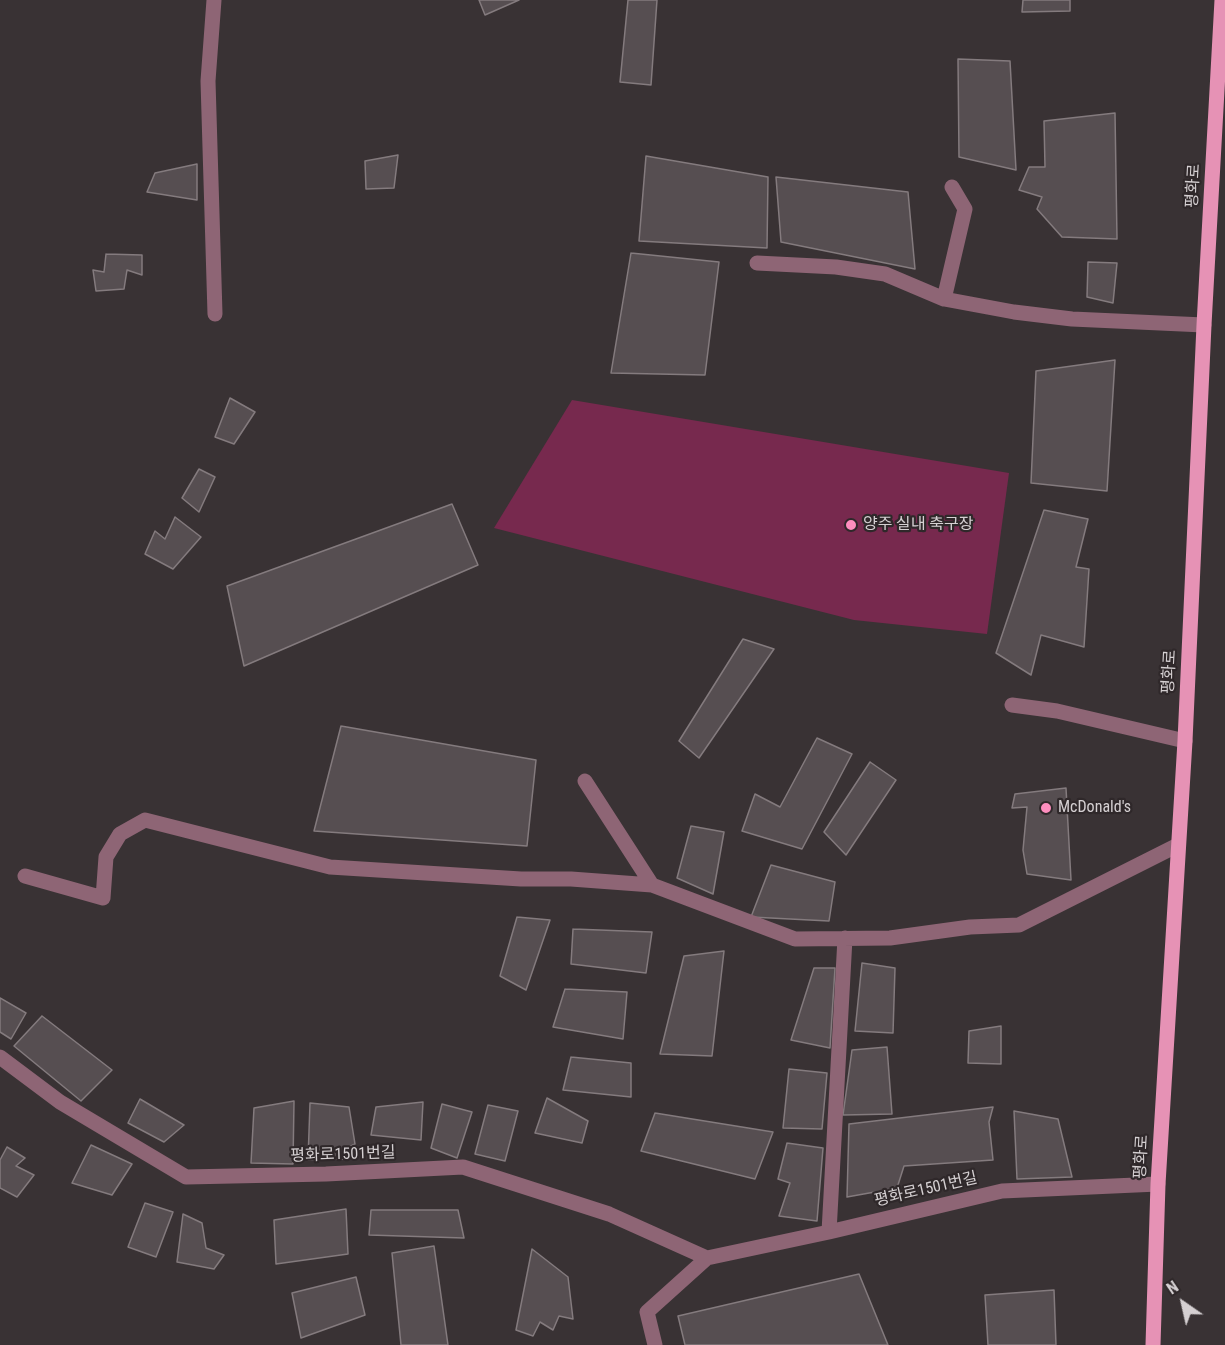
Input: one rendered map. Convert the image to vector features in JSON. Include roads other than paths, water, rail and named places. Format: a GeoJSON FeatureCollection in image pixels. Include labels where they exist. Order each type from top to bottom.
{"type":"FeatureCollection","features":[{"type":"Feature","properties":{"kind":"main road","name":"평화로"},"geometry":{"type":"LineString","coordinates":[[1153,1345],[1158,1184],[1185,741],[1222,0]]}},
{"type":"Feature","properties":{"kind":"street"},"geometry":{"type":"LineString","coordinates":[[214,0],[208,81],[215,314]]}},
{"type":"Feature","properties":{"kind":"street"},"geometry":{"type":"LineString","coordinates":[[945,299],[965,209],[952,187]]}},
{"type":"Feature","properties":{"kind":"street"},"geometry":{"type":"LineString","coordinates":[[757,263],[836,267],[885,274],[945,299],[1014,312],[1072,319],[1204,325]]}},
{"type":"Feature","properties":{"kind":"street"},"geometry":{"type":"LineString","coordinates":[[1012,705],[1057,711],[1185,741]]}},
{"type":"Feature","properties":{"kind":"street"},"geometry":{"type":"LineString","coordinates":[[585,781],[652,885]]}},
{"type":"Feature","properties":{"kind":"street"},"geometry":{"type":"LineString","coordinates":[[25,876],[103,898],[106,856],[120,834],[145,820],[330,867],[652,885],[795,939],[890,938],[970,927],[1019,925],[1178,845]]}},
{"type":"Feature","properties":{"kind":"street"},"geometry":{"type":"LineString","coordinates":[[829,1232],[845,938]]}},
{"type":"Feature","properties":{"kind":"street","name":"평화로1501번길"},"geometry":{"type":"LineString","coordinates":[[0,1057],[60,1102],[186,1177],[326,1174],[463,1167],[609,1214],[707,1258]]}},
{"type":"Feature","properties":{"kind":"street","name":"평화로1501번길"},"geometry":{"type":"LineString","coordinates":[[655,1345],[647,1312],[707,1258],[1002,1191],[1158,1184]]}},
{"type":"Feature","properties":{"kind":"place","name":"양주 실내 축구장"},"geometry":{"type":"Point","coordinates":[851,525]}},
{"type":"Feature","properties":{"kind":"place","name":"McDonald's"},"geometry":{"type":"Point","coordinates":[1046,808]}}]}
